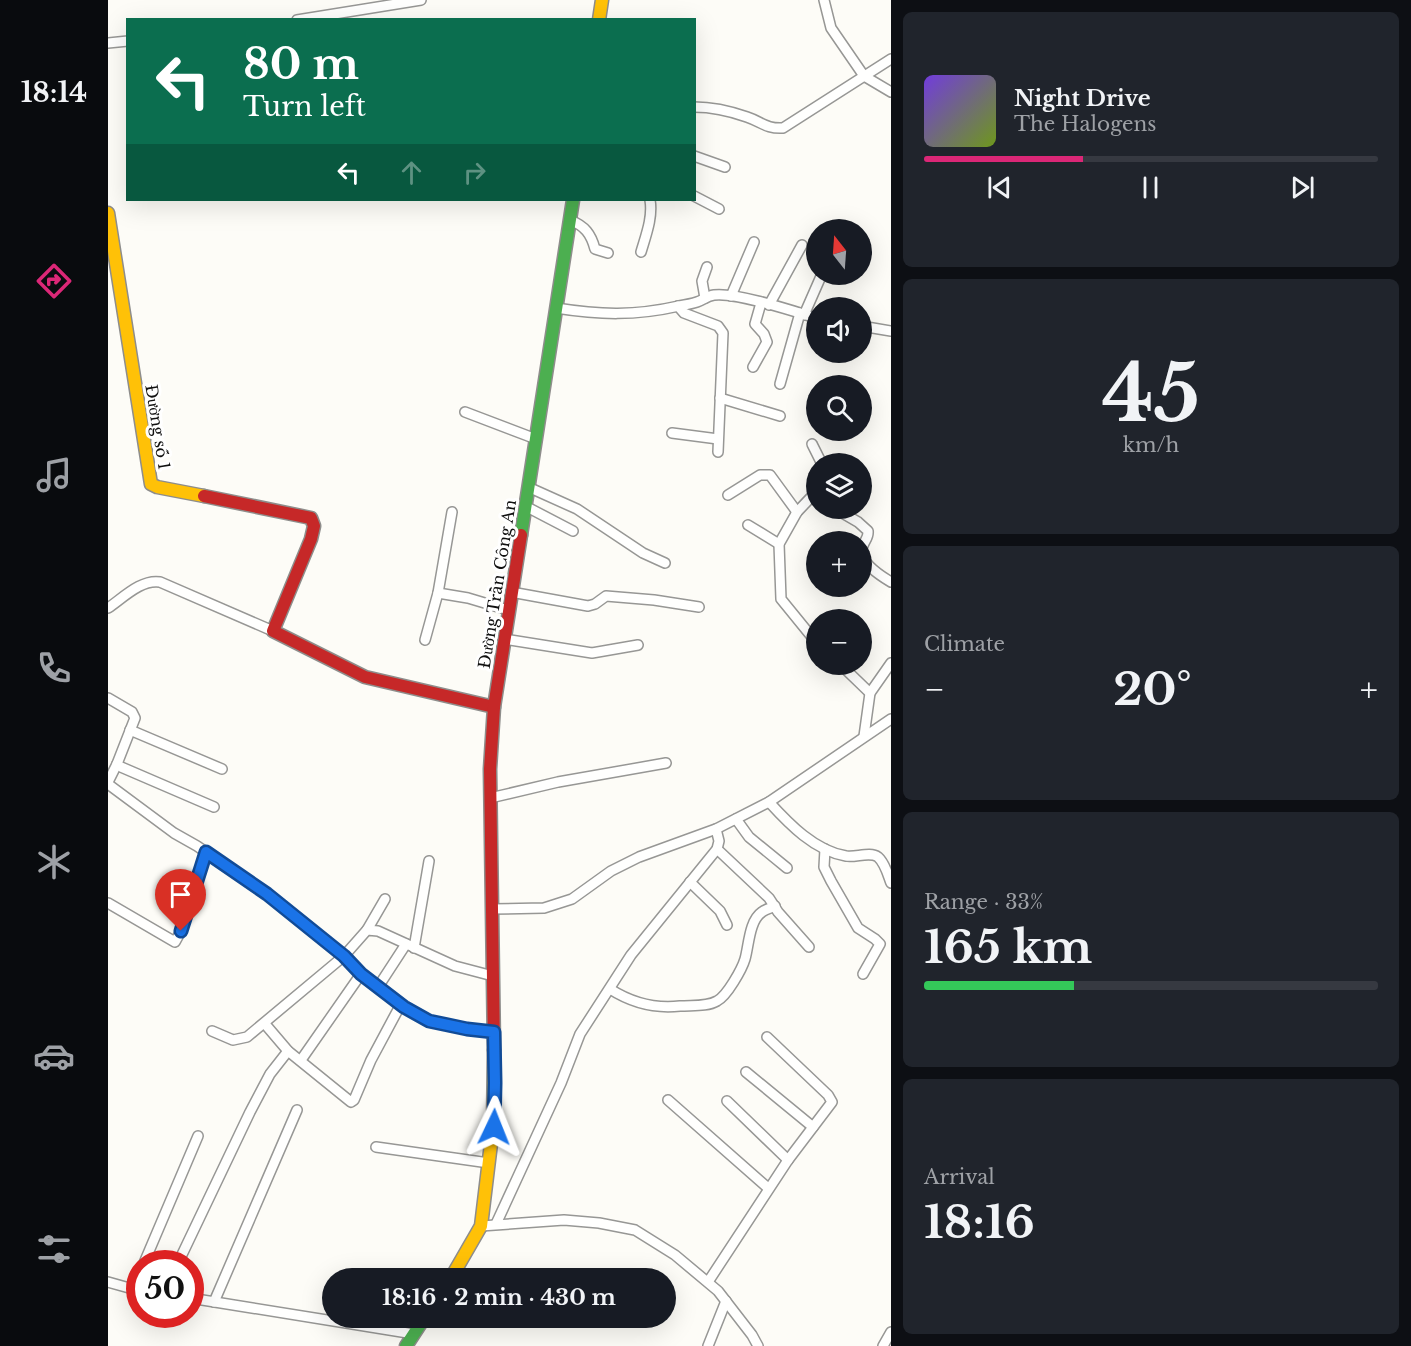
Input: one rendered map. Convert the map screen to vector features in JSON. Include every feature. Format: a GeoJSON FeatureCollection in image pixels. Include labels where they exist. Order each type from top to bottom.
{"type":"FeatureCollection","features":[{"type":"Feature","properties":{"kind":"main road"},"geometry":{"type":"LineString","coordinates":[[599,18],[602,0]]}},
{"type":"Feature","properties":{"kind":"main road","name":"Đường Trần Công An"},"geometry":{"type":"LineString","coordinates":[[480,1226],[489,1163],[495,1083],[490,798],[494,707],[573,201]]}},
{"type":"Feature","properties":{"kind":"main road","name":"Đường số 1"},"geometry":{"type":"LineString","coordinates":[[108,213],[151,484],[157,488],[190,492],[213,499],[311,518],[314,526],[311,540],[275,626]]}},
{"type":"Feature","properties":{"kind":"main road"},"geometry":{"type":"LineString","coordinates":[[275,626],[365,677],[494,707]]}},
{"type":"Feature","properties":{"kind":"main road"},"geometry":{"type":"LineString","coordinates":[[457,1268],[480,1226]]}},
{"type":"Feature","properties":{"kind":"main road"},"geometry":{"type":"LineString","coordinates":[[406,1346],[418,1328]]}},
{"type":"Feature","properties":{"kind":"street"},"geometry":{"type":"LineString","coordinates":[[309,18],[421,0]]}},
{"type":"Feature","properties":{"kind":"street"},"geometry":{"type":"LineString","coordinates":[[824,0],[831,28],[864,76],[891,92]]}},
{"type":"Feature","properties":{"kind":"street"},"geometry":{"type":"LineString","coordinates":[[108,44],[126,41]]}},
{"type":"Feature","properties":{"kind":"street"},"geometry":{"type":"LineString","coordinates":[[696,107],[727,111],[750,118],[767,128],[783,128],[891,59]]}},
{"type":"Feature","properties":{"kind":"street"},"geometry":{"type":"LineString","coordinates":[[696,157],[725,167]]}},
{"type":"Feature","properties":{"kind":"street"},"geometry":{"type":"LineString","coordinates":[[696,197],[719,209]]}},
{"type":"Feature","properties":{"kind":"street"},"geometry":{"type":"LineString","coordinates":[[641,252],[652,210],[650,201]]}},
{"type":"Feature","properties":{"kind":"street"},"geometry":{"type":"LineString","coordinates":[[570,220],[580,224],[586,230],[592,238],[595,249],[608,253]]}},
{"type":"Feature","properties":{"kind":"street"},"geometry":{"type":"LineString","coordinates":[[731,296],[754,242]]}},
{"type":"Feature","properties":{"kind":"street"},"geometry":{"type":"LineString","coordinates":[[753,368],[767,342],[764,334],[755,324],[802,245]]}},
{"type":"Feature","properties":{"kind":"street"},"geometry":{"type":"LineString","coordinates":[[705,298],[702,280],[707,267]]}},
{"type":"Feature","properties":{"kind":"street"},"geometry":{"type":"LineString","coordinates":[[780,384],[802,314],[816,285]]}},
{"type":"Feature","properties":{"kind":"street"},"geometry":{"type":"LineString","coordinates":[[556,308],[586,313],[623,315],[698,302],[714,295],[731,296],[806,315]]}},
{"type":"Feature","properties":{"kind":"street"},"geometry":{"type":"LineString","coordinates":[[678,306],[684,314],[718,326],[723,333],[718,453]]}},
{"type":"Feature","properties":{"kind":"street"},"geometry":{"type":"LineString","coordinates":[[872,328],[891,331]]}},
{"type":"Feature","properties":{"kind":"street"},"geometry":{"type":"LineString","coordinates":[[720,398],[780,416]]}},
{"type":"Feature","properties":{"kind":"street"},"geometry":{"type":"LineString","coordinates":[[465,412],[536,439]]}},
{"type":"Feature","properties":{"kind":"street"},"geometry":{"type":"LineString","coordinates":[[672,433],[718,439]]}},
{"type":"Feature","properties":{"kind":"street"},"geometry":{"type":"LineString","coordinates":[[812,444],[816,453]]}},
{"type":"Feature","properties":{"kind":"street"},"geometry":{"type":"LineString","coordinates":[[728,495],[760,475],[770,475],[797,512]]}},
{"type":"Feature","properties":{"kind":"street"},"geometry":{"type":"LineString","coordinates":[[528,488],[577,509],[643,553],[665,563]]}},
{"type":"Feature","properties":{"kind":"street"},"geometry":{"type":"LineString","coordinates":[[806,503],[797,512],[779,544],[781,599],[806,630]]}},
{"type":"Feature","properties":{"kind":"street"},"geometry":{"type":"LineString","coordinates":[[525,506],[573,531]]}},
{"type":"Feature","properties":{"kind":"street"},"geometry":{"type":"LineString","coordinates":[[425,640],[438,593],[452,512]]}},
{"type":"Feature","properties":{"kind":"street"},"geometry":{"type":"LineString","coordinates":[[853,519],[868,531],[862,549],[863,556],[878,573],[891,582]]}},
{"type":"Feature","properties":{"kind":"street"},"geometry":{"type":"LineString","coordinates":[[748,525],[779,544]]}},
{"type":"Feature","properties":{"kind":"street"},"geometry":{"type":"LineString","coordinates":[[108,608],[152,580],[275,626]]}},
{"type":"Feature","properties":{"kind":"street"},"geometry":{"type":"LineString","coordinates":[[511,592],[588,606],[596,604],[606,596],[699,607]]}},
{"type":"Feature","properties":{"kind":"street"},"geometry":{"type":"LineString","coordinates":[[438,593],[468,598],[508,610]]}},
{"type":"Feature","properties":{"kind":"street"},"geometry":{"type":"LineString","coordinates":[[504,639],[592,653],[638,645]]}},
{"type":"Feature","properties":{"kind":"street"},"geometry":{"type":"LineString","coordinates":[[864,736],[870,693],[891,663]]}},
{"type":"Feature","properties":{"kind":"street"},"geometry":{"type":"LineString","coordinates":[[851,675],[870,693]]}},
{"type":"Feature","properties":{"kind":"street"},"geometry":{"type":"LineString","coordinates":[[108,698],[132,712],[135,718],[108,783],[174,833],[267,894],[344,956],[361,974],[401,1004],[429,1021],[494,1032]]}},
{"type":"Feature","properties":{"kind":"street"},"geometry":{"type":"LineString","coordinates":[[491,909],[544,908],[572,899],[610,872],[639,857],[716,829],[769,802],[891,719]]}},
{"type":"Feature","properties":{"kind":"street"},"geometry":{"type":"LineString","coordinates":[[130,730],[222,769]]}},
{"type":"Feature","properties":{"kind":"street"},"geometry":{"type":"LineString","coordinates":[[490,798],[570,780],[666,763]]}},
{"type":"Feature","properties":{"kind":"street"},"geometry":{"type":"LineString","coordinates":[[117,764],[214,807]]}},
{"type":"Feature","properties":{"kind":"street"},"geometry":{"type":"LineString","coordinates":[[769,802],[803,834],[825,849],[847,857],[874,855],[880,858],[891,883]]}},
{"type":"Feature","properties":{"kind":"street"},"geometry":{"type":"LineString","coordinates":[[736,819],[749,837],[787,868]]}},
{"type":"Feature","properties":{"kind":"street"},"geometry":{"type":"LineString","coordinates":[[496,1224],[561,1083],[580,1034],[631,955],[717,849],[716,829]]}},
{"type":"Feature","properties":{"kind":"street"},"geometry":{"type":"LineString","coordinates":[[717,849],[769,898],[783,919],[808,947]]}},
{"type":"Feature","properties":{"kind":"street"},"geometry":{"type":"LineString","coordinates":[[825,849],[824,867],[858,928],[880,944],[863,975]]}},
{"type":"Feature","properties":{"kind":"street"},"geometry":{"type":"LineString","coordinates":[[108,903],[175,942],[191,903],[206,852]]}},
{"type":"Feature","properties":{"kind":"street"},"geometry":{"type":"LineString","coordinates":[[378,987],[410,946],[429,861]]}},
{"type":"Feature","properties":{"kind":"street"},"geometry":{"type":"LineString","coordinates":[[690,882],[720,911],[727,925]]}},
{"type":"Feature","properties":{"kind":"street"},"geometry":{"type":"LineString","coordinates":[[212,1031],[225,1038],[239,1041],[248,1037],[344,956],[367,930],[385,899]]}},
{"type":"Feature","properties":{"kind":"street"},"geometry":{"type":"LineString","coordinates":[[610,989],[627,1000],[647,1005],[671,1007],[709,1004],[720,1000],[745,961],[756,919],[761,912],[775,906]]}},
{"type":"Feature","properties":{"kind":"street"},"geometry":{"type":"LineString","coordinates":[[367,930],[378,931],[455,966],[492,976]]}},
{"type":"Feature","properties":{"kind":"street"},"geometry":{"type":"LineString","coordinates":[[302,1060],[361,974]]}},
{"type":"Feature","properties":{"kind":"street"},"geometry":{"type":"LineString","coordinates":[[265,1024],[288,1051],[352,1102],[401,1004]]}},
{"type":"Feature","properties":{"kind":"street"},"geometry":{"type":"LineString","coordinates":[[708,1282],[768,1188],[830,1105],[831,1099],[767,1037]]}},
{"type":"Feature","properties":{"kind":"street"},"geometry":{"type":"LineString","coordinates":[[184,1250],[250,1112],[270,1074],[288,1051]]}},
{"type":"Feature","properties":{"kind":"street"},"geometry":{"type":"LineString","coordinates":[[746,1072],[813,1127]]}},
{"type":"Feature","properties":{"kind":"street"},"geometry":{"type":"LineString","coordinates":[[668,1100],[768,1188]]}},
{"type":"Feature","properties":{"kind":"street"},"geometry":{"type":"LineString","coordinates":[[727,1101],[788,1160]]}},
{"type":"Feature","properties":{"kind":"street"},"geometry":{"type":"LineString","coordinates":[[214,1302],[297,1110]]}},
{"type":"Feature","properties":{"kind":"street"},"geometry":{"type":"LineString","coordinates":[[150,1250],[198,1136]]}},
{"type":"Feature","properties":{"kind":"street"},"geometry":{"type":"LineString","coordinates":[[376,1147],[489,1163]]}},
{"type":"Feature","properties":{"kind":"street"},"geometry":{"type":"LineString","coordinates":[[480,1226],[564,1220],[599,1223],[635,1230],[675,1255],[708,1282],[726,1301],[758,1346]]}},
{"type":"Feature","properties":{"kind":"street"},"geometry":{"type":"LineString","coordinates":[[108,1282],[126,1287]]}},
{"type":"Feature","properties":{"kind":"street"},"geometry":{"type":"LineString","coordinates":[[204,1300],[414,1334]]}},
{"type":"Feature","properties":{"kind":"street"},"geometry":{"type":"LineString","coordinates":[[708,1346],[726,1301]]}},
{"type":"Feature","properties":{"kind":"street"},"geometry":{"type":"LineString","coordinates":[[883,1346],[891,1332]]}},
{"type":"Feature","properties":{"kind":"traffic: fast"},"geometry":{"type":"LineString","coordinates":[[521,535],[573,201]]}},
{"type":"Feature","properties":{"kind":"traffic: fast"},"geometry":{"type":"LineString","coordinates":[[406,1346],[418,1328]]}},
{"type":"Feature","properties":{"kind":"traffic: slow"},"geometry":{"type":"LineString","coordinates":[[599,18],[602,0]]}},
{"type":"Feature","properties":{"kind":"traffic: slow"},"geometry":{"type":"LineString","coordinates":[[108,213],[151,484],[204,496]]}},
{"type":"Feature","properties":{"kind":"traffic: slow"},"geometry":{"type":"LineString","coordinates":[[457,1268],[481,1226],[493,1127],[494,1050]]}},
{"type":"Feature","properties":{"kind":"traffic: jam"},"geometry":{"type":"LineString","coordinates":[[204,496],[311,518],[314,526],[311,539],[273,631],[365,677],[494,707]]}},
{"type":"Feature","properties":{"kind":"traffic: jam"},"geometry":{"type":"LineString","coordinates":[[494,1050],[490,769],[494,707],[521,535]]}},
{"type":"Feature","properties":{"kind":"route"},"geometry":{"type":"LineString","coordinates":[[181,931],[206,852],[267,894],[344,956],[361,974],[404,1007],[429,1021],[494,1032],[494,1127]]}}]}
